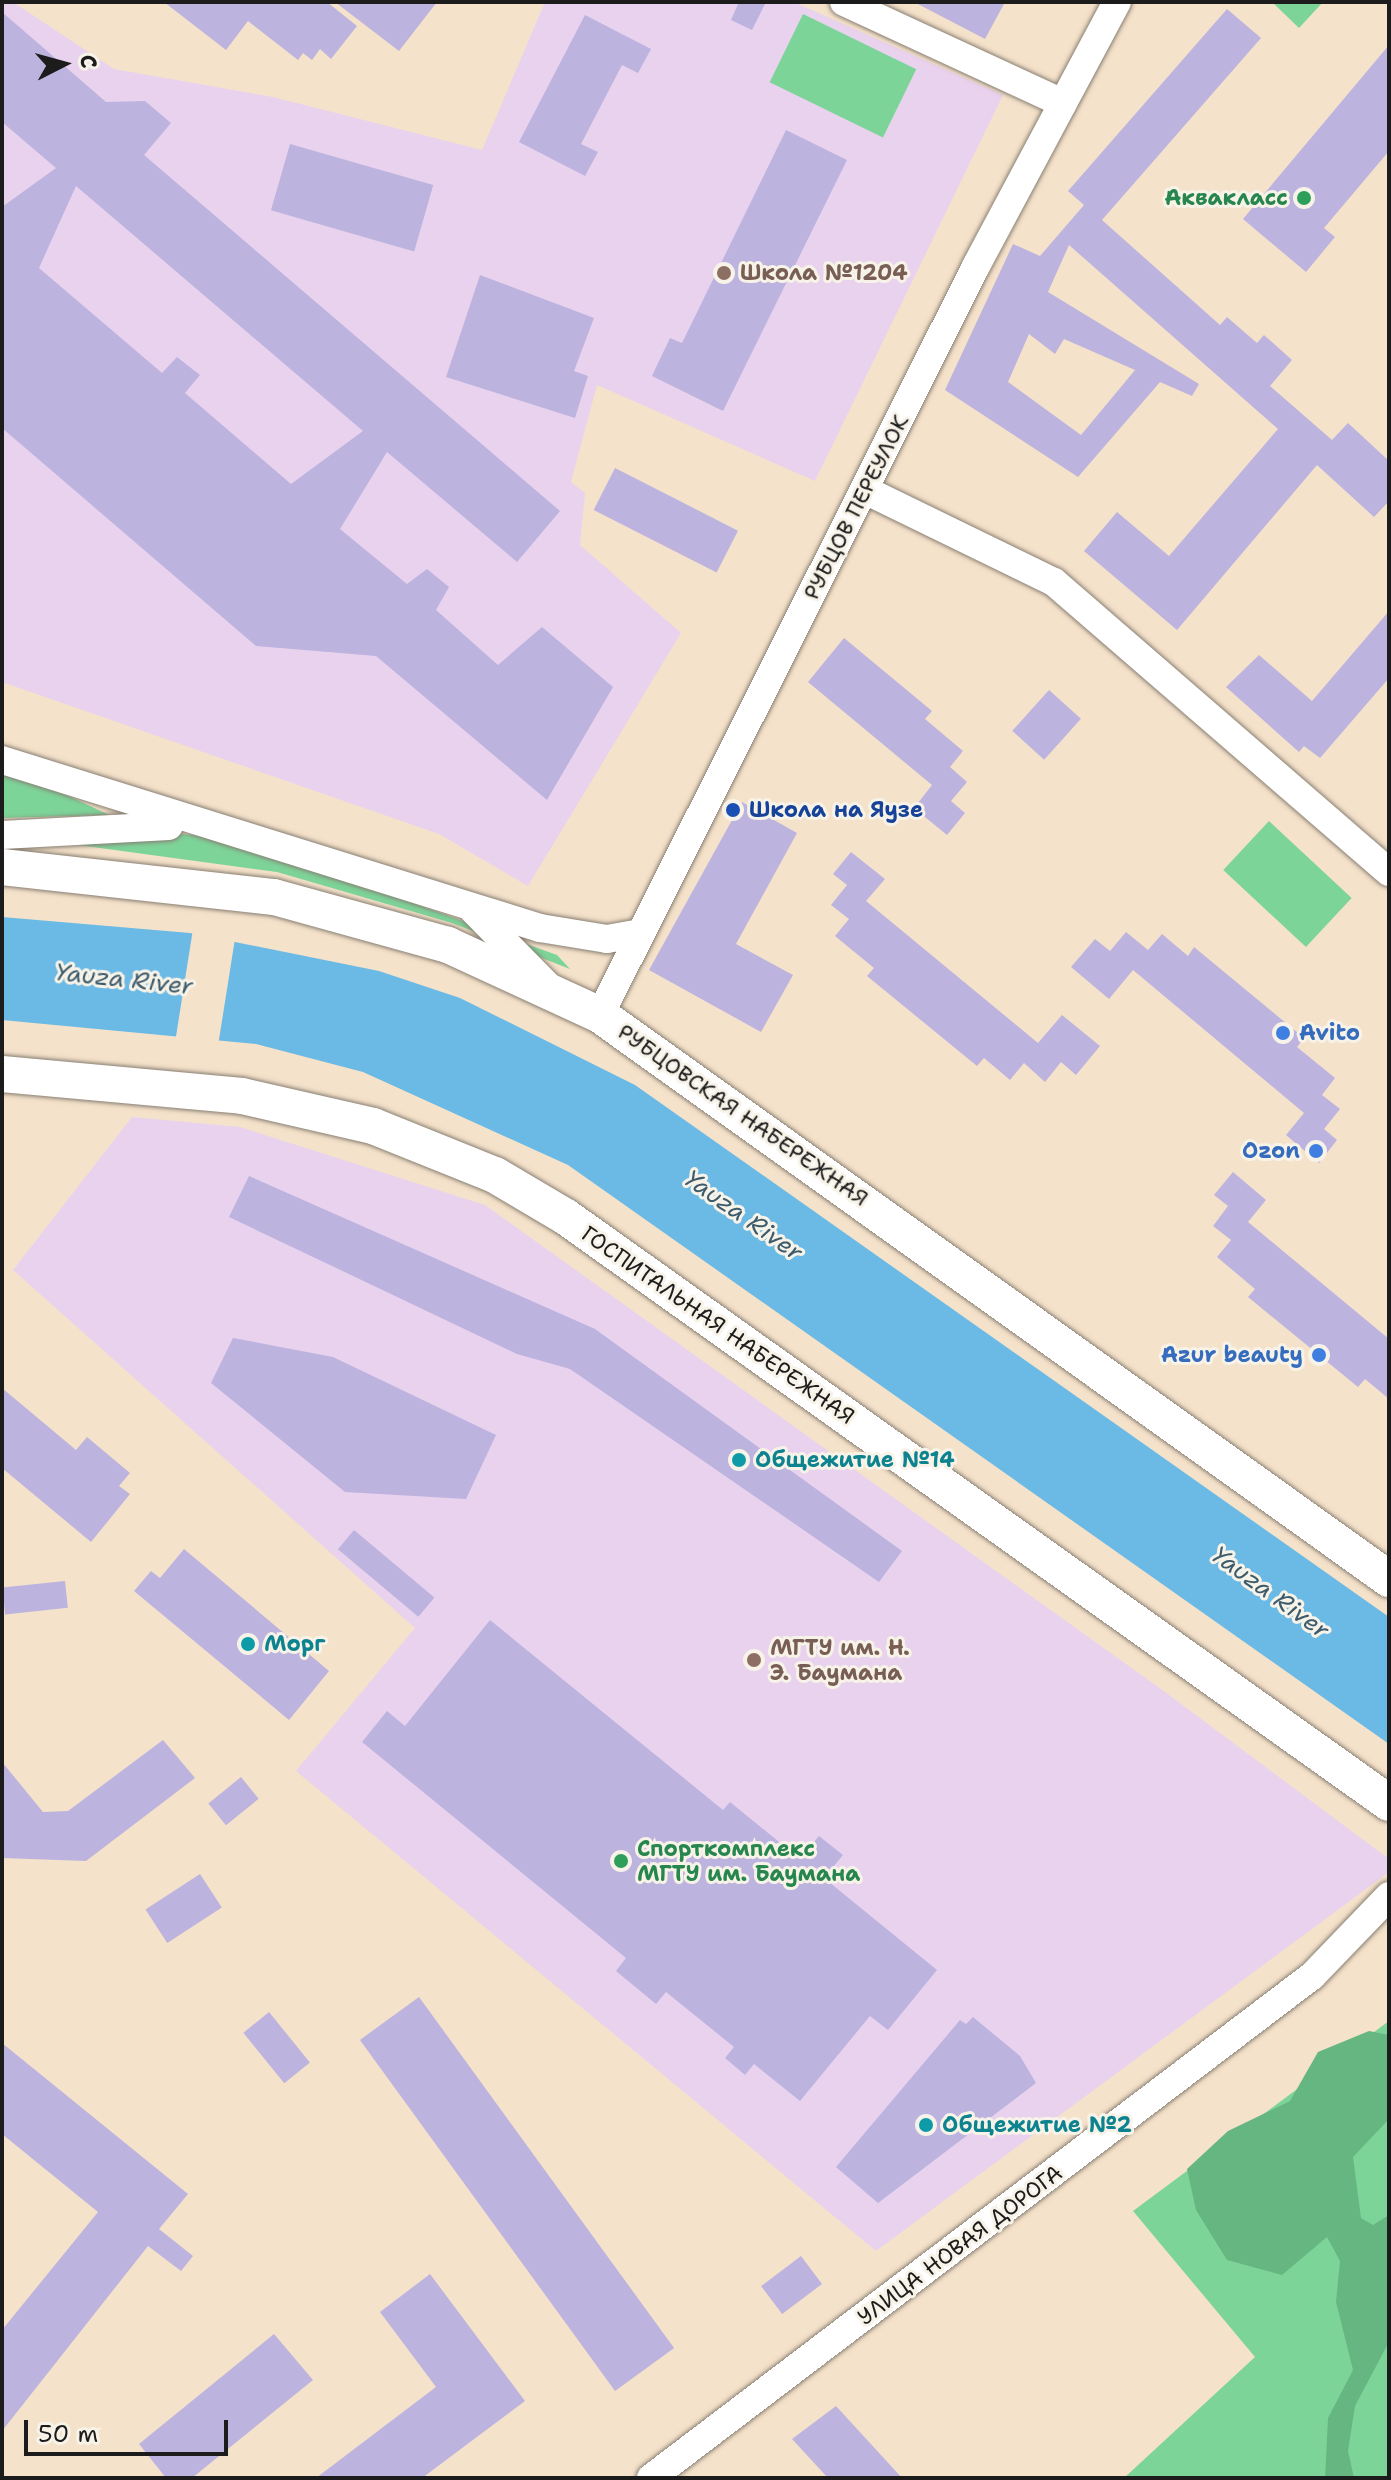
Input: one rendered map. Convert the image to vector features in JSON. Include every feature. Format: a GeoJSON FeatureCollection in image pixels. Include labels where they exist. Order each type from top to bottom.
{"type":"FeatureCollection","features":[{"type":"Feature","properties":{"kind":"main road","name":"РУБЦОВСКАЯ НАБЕРЕЖНАЯ"},"geometry":{"type":"LineString","coordinates":[[2,867],[274,897],[448,945],[600,1015],[1389,1579]]}},
{"type":"Feature","properties":{"kind":"main road","name":"ГОСПИТАЛЬНАЯ НАБЕРЕЖНАЯ"},"geometry":{"type":"LineString","coordinates":[[2,1074],[242,1096],[373,1126],[495,1175],[566,1217],[1389,1803]]}},
{"type":"Feature","properties":{"kind":"street"},"geometry":{"type":"LineString","coordinates":[[844,2],[1063,103]]}},
{"type":"Feature","properties":{"kind":"street","name":"РУБЦОВ ПЕРЕУЛОК"},"geometry":{"type":"LineString","coordinates":[[600,1015],[865,490],[1117,2]]}},
{"type":"Feature","properties":{"kind":"street"},"geometry":{"type":"LineString","coordinates":[[865,490],[1054,582],[1389,872]]}},
{"type":"Feature","properties":{"kind":"street"},"geometry":{"type":"LineString","coordinates":[[2,760],[230,834],[471,907],[607,939],[640,933]]}},
{"type":"Feature","properties":{"kind":"street"},"geometry":{"type":"LineString","coordinates":[[2,835],[153,824],[230,834]]}},
{"type":"Feature","properties":{"kind":"street"},"geometry":{"type":"LineString","coordinates":[[471,907],[553,991]]}},
{"type":"Feature","properties":{"kind":"street","name":"УЛИЦА НОВАЯ ДОРОГА"},"geometry":{"type":"LineString","coordinates":[[1342,1951],[1389,1896]]}},
{"type":"Feature","properties":{"kind":"street","name":"УЛИЦА НОВАЯ ДОРОГА"},"geometry":{"type":"LineString","coordinates":[[651,2478],[1342,1951],[1389,1925]]}},
{"type":"Feature","properties":{"kind":"shaded area"},"geometry":{"type":"Polygon","coordinates":[[[2,2],[13,2],[114,69],[273,97],[482,150],[545,2],[794,2],[1003,95],[815,481],[597,385],[571,482],[585,493],[580,545],[681,633],[528,886],[439,834],[2,682],[2,2]]]}},
{"type":"Feature","properties":{"kind":"shaded area","name":"МГТУ им. Н. Э. Баумана"},"geometry":{"type":"Polygon","coordinates":[[[132,1117],[240,1127],[485,1205],[1165,1692],[1389,1859],[1389,1872],[876,2251],[296,1771],[415,1628],[13,1270],[132,1117]]]}},
{"type":"Feature","properties":{"kind":"green space"},"geometry":{"type":"Polygon","coordinates":[[[1272,2],[1323,2],[1299,28],[1272,2]]]}},
{"type":"Feature","properties":{"kind":"green space"},"geometry":{"type":"Polygon","coordinates":[[[803,14],[916,69],[883,138],[770,82],[803,14]]]}},
{"type":"Feature","properties":{"kind":"green space"},"geometry":{"type":"Polygon","coordinates":[[[2,769],[71,797],[109,815],[2,818],[2,769]]]}},
{"type":"Feature","properties":{"kind":"green space"},"geometry":{"type":"Polygon","coordinates":[[[1269,821],[1352,898],[1306,947],[1223,870],[1269,821]]]}},
{"type":"Feature","properties":{"kind":"green space"},"geometry":{"type":"Polygon","coordinates":[[[139,830],[235,839],[557,955],[570,969],[452,923],[277,872],[34,839],[139,830]]]}},
{"type":"Feature","properties":{"kind":"green space"},"geometry":{"type":"Polygon","coordinates":[[[1389,2021],[1389,2478],[1124,2478],[1255,2357],[1133,2211],[1389,2021]]]}},
{"type":"Feature","properties":{"kind":"green space"},"geometry":{"type":"Polygon","coordinates":[[[1369,2031],[1389,2035],[1389,2119],[1353,2157],[1361,2218],[1373,2225],[1389,2215],[1389,2342],[1355,2406],[1348,2451],[1354,2478],[1325,2478],[1328,2418],[1353,2370],[1336,2302],[1340,2261],[1327,2237],[1282,2275],[1227,2260],[1196,2210],[1187,2169],[1228,2131],[1290,2101],[1318,2052],[1369,2031]]]}},
{"type":"Feature","properties":{"kind":"water","name":"Yauza River"},"geometry":{"type":"Polygon","coordinates":[[[2,917],[190,933],[379,971],[460,998],[635,1085],[1389,1617],[1389,1744],[568,1165],[363,1072],[256,1044],[2,1020],[2,917]]]}},
{"type":"Feature","properties":{"kind":"pier"},"geometry":{"type":"Polygon","coordinates":[[[193,929],[235,936],[218,1044],[176,1038],[193,929]]]}},
{"type":"Feature","properties":{"kind":"building"},"geometry":{"type":"Polygon","coordinates":[[[164,2],[327,2],[357,26],[331,59],[320,49],[312,60],[303,53],[298,60],[248,21],[226,50],[164,2]]]}},
{"type":"Feature","properties":{"kind":"building"},"geometry":{"type":"Polygon","coordinates":[[[335,2],[437,2],[399,51],[335,2]]]}},
{"type":"Feature","properties":{"kind":"building"},"geometry":{"type":"Polygon","coordinates":[[[739,2],[766,2],[752,30],[731,20],[739,2]]]}},
{"type":"Feature","properties":{"kind":"building"},"geometry":{"type":"Polygon","coordinates":[[[914,2],[1005,2],[985,39],[914,2]]]}},
{"type":"Feature","properties":{"kind":"building"},"geometry":{"type":"Polygon","coordinates":[[[1227,9],[1261,38],[1102,220],[1220,325],[1227,317],[1257,343],[1264,335],[1292,360],[1270,386],[1332,440],[1348,423],[1389,461],[1389,501],[1374,517],[1317,465],[1177,630],[1084,551],[1117,512],[1169,556],[1278,429],[1069,245],[1048,292],[1199,384],[1192,396],[1160,382],[1078,477],[945,390],[1013,244],[1040,256],[1084,205],[1068,191],[1227,9]],[[1029,334],[1008,382],[1081,435],[1135,370],[1064,339],[1055,354],[1029,334]]]}},
{"type":"Feature","properties":{"kind":"building"},"geometry":{"type":"Polygon","coordinates":[[[2,12],[106,102],[145,101],[171,123],[144,155],[560,511],[517,562],[387,452],[340,529],[407,584],[427,569],[449,587],[436,610],[498,665],[542,627],[613,687],[547,800],[376,656],[256,646],[2,428],[2,207],[56,168],[2,122],[2,12]],[[76,186],[39,268],[162,373],[177,357],[200,375],[185,393],[291,484],[363,431],[76,186]]]}},
{"type":"Feature","properties":{"kind":"building"},"geometry":{"type":"Polygon","coordinates":[[[585,15],[651,49],[638,73],[622,65],[581,144],[598,152],[585,176],[519,142],[585,15]]]}},
{"type":"Feature","properties":{"kind":"building"},"geometry":{"type":"Polygon","coordinates":[[[1389,45],[1389,151],[1324,228],[1335,237],[1306,272],[1243,219],[1389,45]]]}},
{"type":"Feature","properties":{"kind":"building"},"geometry":{"type":"Polygon","coordinates":[[[786,130],[847,160],[723,411],[652,376],[670,338],[682,343],[786,130]]]}},
{"type":"Feature","properties":{"kind":"building"},"geometry":{"type":"Polygon","coordinates":[[[290,144],[433,185],[414,251],[271,210],[290,144]]]}},
{"type":"Feature","properties":{"kind":"building"},"geometry":{"type":"Polygon","coordinates":[[[480,275],[594,318],[574,371],[588,376],[575,418],[446,377],[480,275]]]}},
{"type":"Feature","properties":{"kind":"building"},"geometry":{"type":"Polygon","coordinates":[[[615,468],[738,531],[717,573],[594,510],[615,468]]]}},
{"type":"Feature","properties":{"kind":"building"},"geometry":{"type":"Polygon","coordinates":[[[1389,611],[1389,678],[1320,758],[1304,746],[1299,752],[1226,687],[1259,655],[1312,701],[1389,611]]]}},
{"type":"Feature","properties":{"kind":"building"},"geometry":{"type":"Polygon","coordinates":[[[844,638],[932,711],[925,719],[963,751],[950,767],[967,782],[951,801],[965,813],[947,835],[914,808],[932,785],[808,682],[844,638]]]}},
{"type":"Feature","properties":{"kind":"building"},"geometry":{"type":"Polygon","coordinates":[[[1049,690],[1081,719],[1044,760],[1012,731],[1049,690]]]}},
{"type":"Feature","properties":{"kind":"building"},"geometry":{"type":"Polygon","coordinates":[[[742,802],[797,833],[736,944],[793,975],[761,1032],[649,970],[742,802]]]}},
{"type":"Feature","properties":{"kind":"building"},"geometry":{"type":"Polygon","coordinates":[[[851,852],[885,879],[866,901],[1038,1043],[1062,1015],[1100,1046],[1076,1075],[1061,1062],[1045,1082],[1024,1063],[1010,1080],[984,1058],[977,1066],[867,976],[874,968],[835,936],[849,919],[831,905],[847,885],[833,874],[851,852]]]}},
{"type":"Feature","properties":{"kind":"building"},"geometry":{"type":"Polygon","coordinates":[[[1126,932],[1148,950],[1162,934],[1188,956],[1194,947],[1304,1038],[1297,1047],[1335,1078],[1322,1095],[1340,1109],[1324,1129],[1337,1140],[1319,1163],[1286,1135],[1304,1113],[1133,970],[1109,999],[1071,967],[1095,939],[1110,951],[1126,932]]]}},
{"type":"Feature","properties":{"kind":"building"},"geometry":{"type":"Polygon","coordinates":[[[1233,1172],[1266,1200],[1248,1222],[1389,1339],[1389,1399],[1365,1379],[1358,1387],[1248,1297],[1255,1289],[1217,1257],[1231,1240],[1213,1226],[1228,1206],[1214,1195],[1233,1172]]]}},
{"type":"Feature","properties":{"kind":"building","name":"Общежитие №14"},"geometry":{"type":"Polygon","coordinates":[[[249,1176],[595,1329],[902,1551],[879,1582],[570,1369],[517,1354],[229,1217],[249,1176]]]}},
{"type":"Feature","properties":{"kind":"building"},"geometry":{"type":"Polygon","coordinates":[[[233,1338],[333,1357],[496,1435],[466,1499],[345,1492],[211,1383],[233,1338]]]}},
{"type":"Feature","properties":{"kind":"building"},"geometry":{"type":"Polygon","coordinates":[[[2,1388],[76,1450],[87,1437],[130,1473],[119,1486],[130,1494],[91,1542],[2,1468],[2,1388]]]}},
{"type":"Feature","properties":{"kind":"building"},"geometry":{"type":"Polygon","coordinates":[[[354,1530],[434,1597],[418,1617],[338,1549],[354,1530]]]}},
{"type":"Feature","properties":{"kind":"building","name":"Морг"},"geometry":{"type":"Polygon","coordinates":[[[184,1549],[329,1671],[289,1720],[134,1591],[151,1571],[160,1578],[184,1549]]]}},
{"type":"Feature","properties":{"kind":"building"},"geometry":{"type":"Polygon","coordinates":[[[65,1581],[68,1608],[5,1614],[2,1588],[65,1581]]]}},
{"type":"Feature","properties":{"kind":"building"},"geometry":{"type":"Polygon","coordinates":[[[490,1620],[723,1810],[730,1802],[800,1859],[819,1836],[843,1855],[824,1878],[937,1970],[888,2030],[870,2016],[800,2101],[754,2064],[745,2075],[725,2058],[734,2047],[666,1992],[656,2004],[616,1971],[626,1958],[362,1742],[387,1711],[405,1726],[490,1620]]]}},
{"type":"Feature","properties":{"kind":"building"},"geometry":{"type":"Polygon","coordinates":[[[163,1740],[195,1778],[86,1861],[2,1858],[2,1762],[43,1812],[68,1811],[163,1740]]]}},
{"type":"Feature","properties":{"kind":"building"},"geometry":{"type":"Polygon","coordinates":[[[241,1777],[259,1799],[226,1825],[208,1803],[241,1777]]]}},
{"type":"Feature","properties":{"kind":"building"},"geometry":{"type":"Polygon","coordinates":[[[200,1874],[222,1908],[167,1943],[145,1909],[200,1874]]]}},
{"type":"Feature","properties":{"kind":"building"},"geometry":{"type":"Polygon","coordinates":[[[419,1997],[674,2348],[615,2391],[360,2040],[419,1997]]]}},
{"type":"Feature","properties":{"kind":"building"},"geometry":{"type":"Polygon","coordinates":[[[269,2012],[310,2063],[284,2083],[243,2033],[269,2012]]]}},
{"type":"Feature","properties":{"kind":"building","name":"Общежитие №2"},"geometry":{"type":"Polygon","coordinates":[[[973,2017],[1020,2056],[1036,2083],[878,2203],[836,2167],[960,2020],[966,2024],[973,2017]]]}},
{"type":"Feature","properties":{"kind":"building"},"geometry":{"type":"Polygon","coordinates":[[[2,2043],[188,2194],[159,2229],[193,2256],[181,2271],[148,2246],[2,2431],[2,2330],[98,2212],[2,2134],[2,2043]]]}},
{"type":"Feature","properties":{"kind":"building"},"geometry":{"type":"Polygon","coordinates":[[[801,2256],[822,2284],[782,2314],[761,2286],[801,2256]]]}},
{"type":"Feature","properties":{"kind":"building"},"geometry":{"type":"Polygon","coordinates":[[[430,2274],[525,2401],[422,2478],[316,2478],[436,2387],[380,2312],[430,2274]]]}},
{"type":"Feature","properties":{"kind":"building"},"geometry":{"type":"Polygon","coordinates":[[[274,2334],[313,2380],[192,2478],[166,2478],[139,2444],[274,2334]]]}},
{"type":"Feature","properties":{"kind":"building"},"geometry":{"type":"Polygon","coordinates":[[[836,2406],[902,2478],[828,2478],[792,2439],[836,2406]]]}},
{"type":"Feature","properties":{"kind":"place","name":"Аквакласс"},"geometry":{"type":"Point","coordinates":[1304,198]}},
{"type":"Feature","properties":{"kind":"place","name":"Школа №1204"},"geometry":{"type":"Point","coordinates":[724,273]}},
{"type":"Feature","properties":{"kind":"place","name":"Школа на Яузе"},"geometry":{"type":"Point","coordinates":[733,810]}},
{"type":"Feature","properties":{"kind":"place","name":"Avito"},"geometry":{"type":"Point","coordinates":[1283,1033]}},
{"type":"Feature","properties":{"kind":"place","name":"Ozon"},"geometry":{"type":"Point","coordinates":[1316,1151]}},
{"type":"Feature","properties":{"kind":"place","name":"Azur beauty"},"geometry":{"type":"Point","coordinates":[1319,1355]}},
{"type":"Feature","properties":{"kind":"place","name":"Общежитие №14"},"geometry":{"type":"Point","coordinates":[739,1460]}},
{"type":"Feature","properties":{"kind":"place","name":"Морг"},"geometry":{"type":"Point","coordinates":[248,1644]}},
{"type":"Feature","properties":{"kind":"place","name":"МГТУ им. Н. Э. Баумана"},"geometry":{"type":"Point","coordinates":[754,1660]}},
{"type":"Feature","properties":{"kind":"place","name":"Спорткомплекс МГТУ им. Баумана"},"geometry":{"type":"Point","coordinates":[621,1861]}},
{"type":"Feature","properties":{"kind":"place","name":"Общежитие №2"},"geometry":{"type":"Point","coordinates":[926,2125]}}]}
